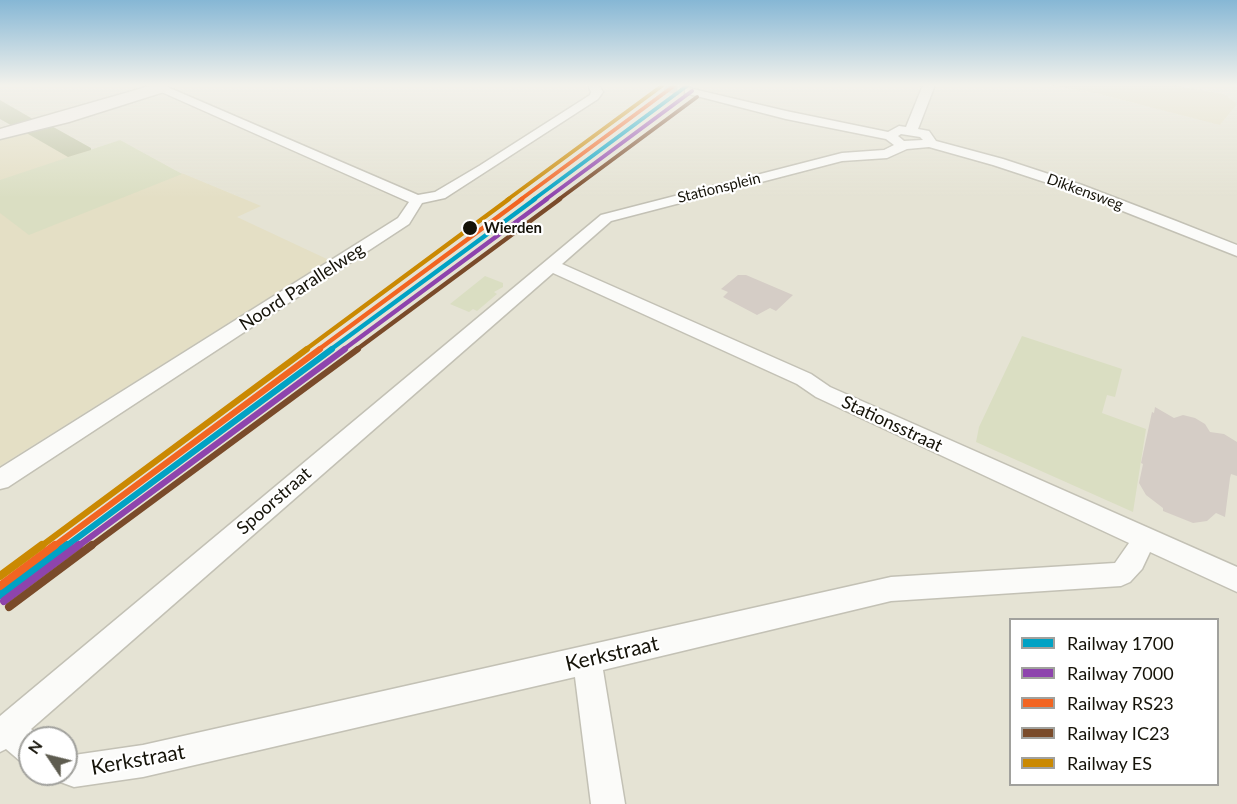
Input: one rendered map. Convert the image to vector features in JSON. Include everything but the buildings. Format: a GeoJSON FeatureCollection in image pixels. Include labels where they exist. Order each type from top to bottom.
{"type":"FeatureCollection","features":[{"type":"Feature","properties":{"kind":"main road"},"geometry":{"type":"LineString","coordinates":[[0,134],[45,123]]}},
{"type":"Feature","properties":{"kind":"street"},"geometry":{"type":"LineString","coordinates":[[244,123],[417,200],[440,195],[462,183],[548,123]]}},
{"type":"Feature","properties":{"kind":"street"},"geometry":{"type":"LineString","coordinates":[[824,123],[890,136],[895,142],[904,145]]}},
{"type":"Feature","properties":{"kind":"street"},"geometry":{"type":"LineString","coordinates":[[911,130],[914,123]]}},
{"type":"Feature","properties":{"kind":"street"},"geometry":{"type":"LineString","coordinates":[[890,136],[894,131],[911,130],[924,134],[928,137],[929,143]]}},
{"type":"Feature","properties":{"kind":"street","name":"Stationsplein"},"geometry":{"type":"LineString","coordinates":[[549,265],[606,218],[842,157],[892,153],[904,145],[921,146],[929,143]]}},
{"type":"Feature","properties":{"kind":"street","name":"Dikkensweg"},"geometry":{"type":"LineString","coordinates":[[929,143],[998,162],[1077,188],[1237,251]]}},
{"type":"Feature","properties":{"kind":"street","name":"Noord Parallelweg"},"geometry":{"type":"LineString","coordinates":[[0,480],[404,222],[417,200]]}},
{"type":"Feature","properties":{"kind":"street","name":"Stationsstraat"},"geometry":{"type":"LineString","coordinates":[[549,265],[804,379],[823,393],[1237,580]]}},
{"type":"Feature","properties":{"kind":"street","name":"Spoorstraat"},"geometry":{"type":"LineString","coordinates":[[12,739],[549,265]]}},
{"type":"Feature","properties":{"kind":"street","name":"Kerkstraat"},"geometry":{"type":"LineString","coordinates":[[78,770],[143,761],[891,589],[1121,574],[1133,561],[1144,539]]}},
{"type":"Feature","properties":{"kind":"street"},"geometry":{"type":"LineString","coordinates":[[587,660],[608,804]]}},
{"type":"Feature","properties":{"kind":"shaded area"},"geometry":{"type":"Polygon","coordinates":[[[49,127],[90,150],[184,174],[261,206],[237,217],[329,260],[0,466],[0,138],[49,127]]]}},
{"type":"Feature","properties":{"kind":"green space"},"geometry":{"type":"Polygon","coordinates":[[[6,123],[36,123],[16,128],[6,123]]]}},
{"type":"Feature","properties":{"kind":"green space"},"geometry":{"type":"Polygon","coordinates":[[[48,124],[91,150],[68,157],[23,131],[48,124]]]}},
{"type":"Feature","properties":{"kind":"green space"},"geometry":{"type":"Polygon","coordinates":[[[120,140],[182,174],[29,235],[0,213],[0,180],[120,140]]]}},
{"type":"Feature","properties":{"kind":"green space"},"geometry":{"type":"Polygon","coordinates":[[[485,276],[503,283],[503,287],[494,292],[497,294],[477,311],[473,309],[469,312],[450,304],[485,276]]]}},
{"type":"Feature","properties":{"kind":"green space"},"geometry":{"type":"Polygon","coordinates":[[[1022,336],[1122,369],[1115,397],[1107,395],[1102,413],[1146,429],[1133,512],[976,442],[979,427],[1022,336]]]}},
{"type":"Feature","properties":{"kind":"rail line","name":"ES"},"geometry":{"type":"LineString","coordinates":[[0,576],[612,123]]}},
{"type":"Feature","properties":{"kind":"rail line","name":"RS23"},"geometry":{"type":"LineString","coordinates":[[0,586],[624,123]]}},
{"type":"Feature","properties":{"kind":"rail line","name":"1700"},"geometry":{"type":"LineString","coordinates":[[0,595],[637,123]]}},
{"type":"Feature","properties":{"kind":"rail line","name":"7000"},"geometry":{"type":"LineString","coordinates":[[4,601],[649,123]]}},
{"type":"Feature","properties":{"kind":"rail line","name":"IC23"},"geometry":{"type":"LineString","coordinates":[[9,607],[663,123]]}},
{"type":"Feature","properties":{"kind":"place","name":"Wierden"},"geometry":{"type":"Point","coordinates":[470,228]}}]}
